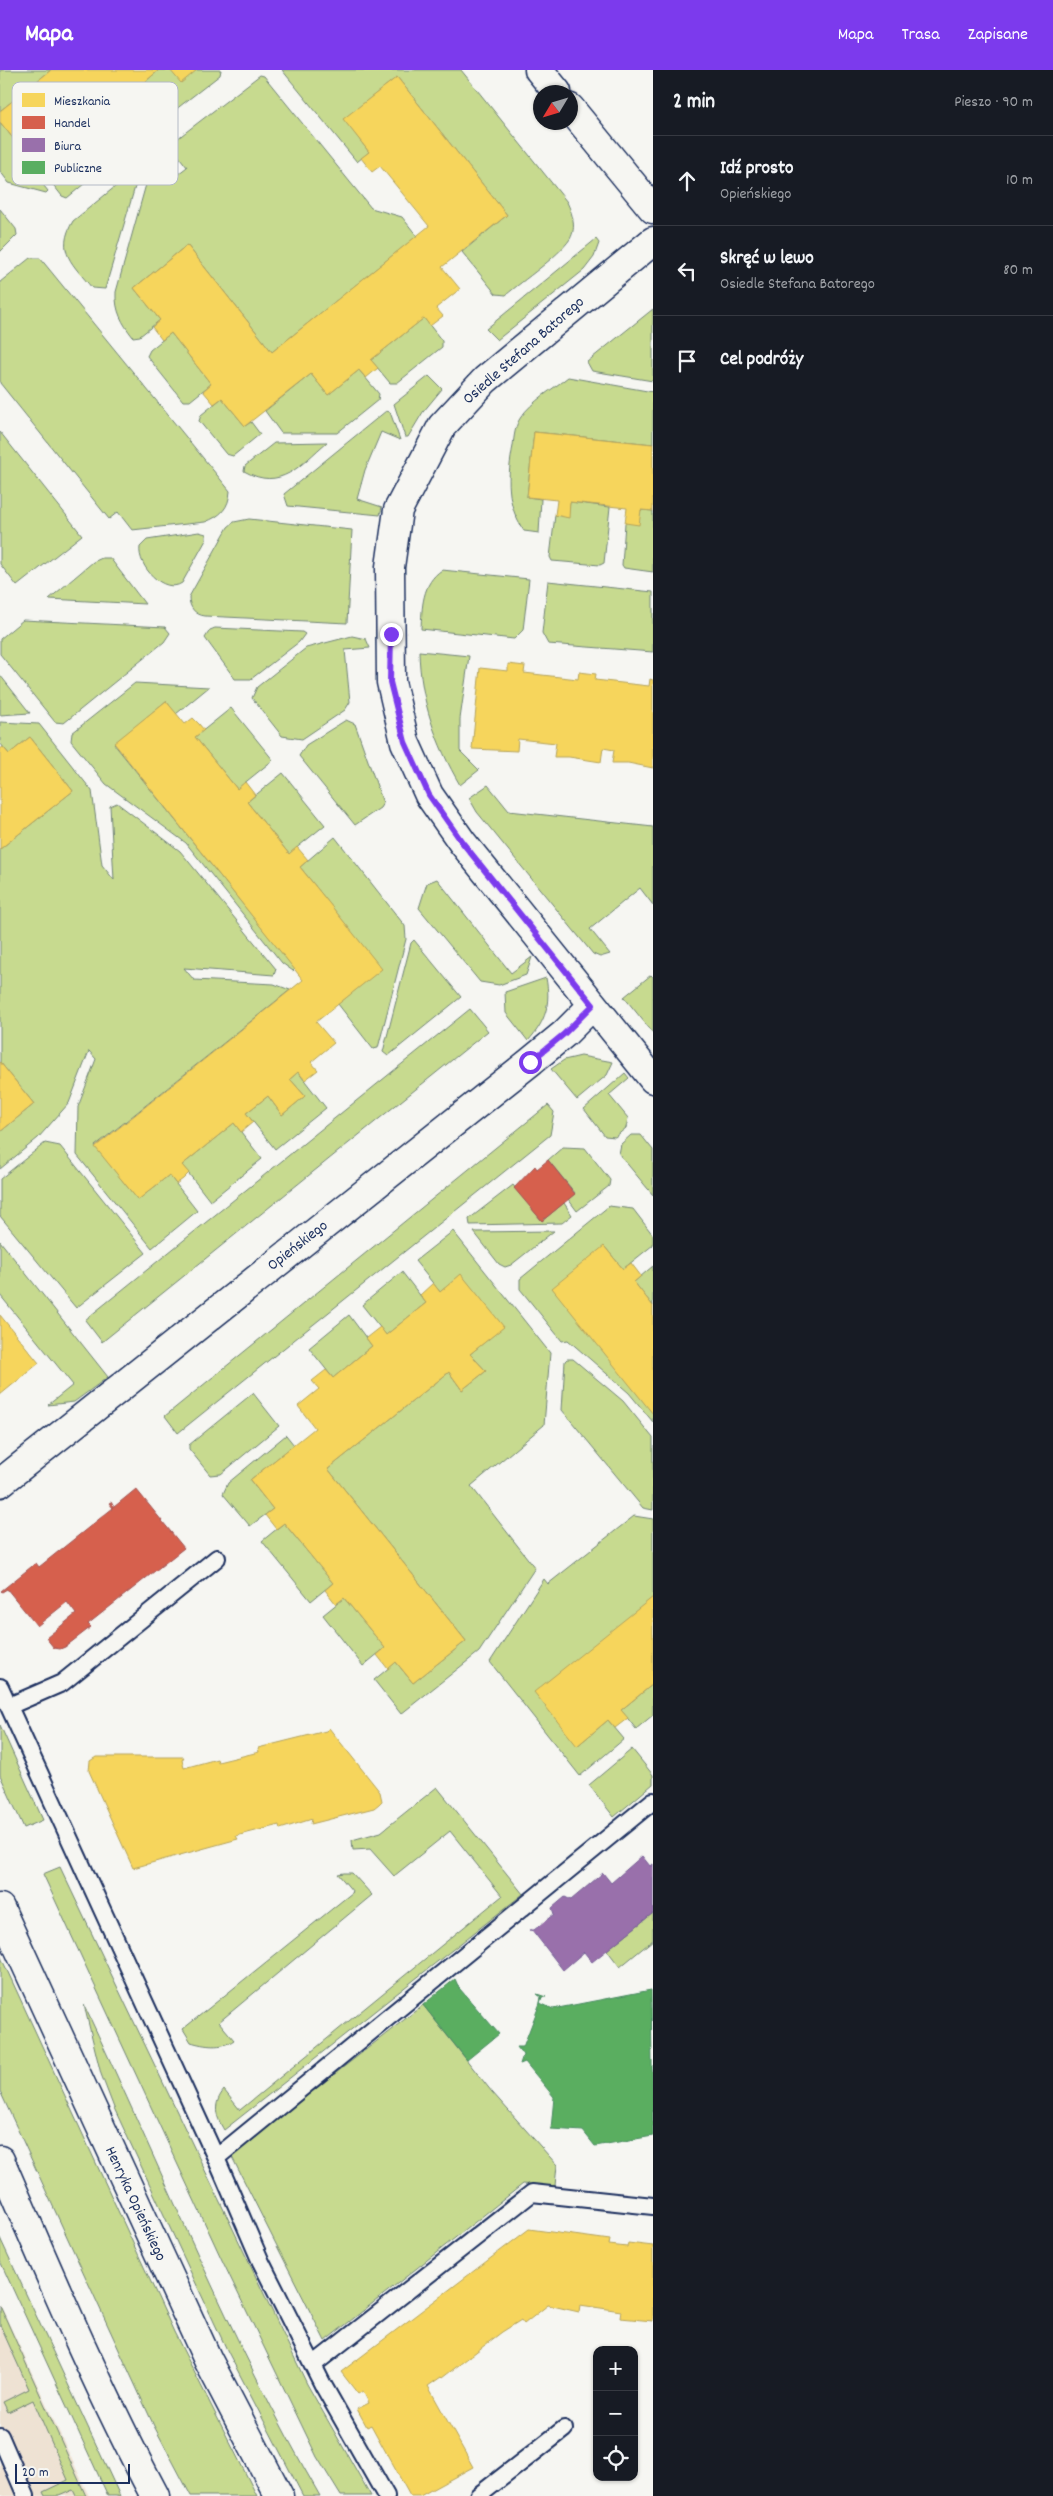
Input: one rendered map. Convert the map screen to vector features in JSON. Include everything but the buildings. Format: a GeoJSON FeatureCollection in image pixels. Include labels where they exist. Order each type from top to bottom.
{"type":"FeatureCollection","features":[{"type":"Feature","properties":{"kind":"street"},"geometry":{"type":"LineString","coordinates":[[539,70],[552,85]]}},
{"type":"Feature","properties":{"kind":"street"},"geometry":{"type":"LineString","coordinates":[[578,118],[653,209]]}},
{"type":"Feature","properties":{"kind":"street","name":"Osiedle Stefana Batorego"},"geometry":{"type":"LineString","coordinates":[[653,240],[485,380],[442,426],[398,510],[390,567],[390,682],[405,742],[429,795],[462,842],[653,1079]]}},
{"type":"Feature","properties":{"kind":"street","name":"Opieńskiego"},"geometry":{"type":"LineString","coordinates":[[0,1483],[536,1057],[564,1034],[593,1005]]}},
{"type":"Feature","properties":{"kind":"street","name":"Henryka Opieńskiego"},"geometry":{"type":"LineString","coordinates":[[0,1908],[208,2360],[279,2496]]}},
{"type":"Feature","properties":{"kind":"street"},"geometry":{"type":"LineString","coordinates":[[0,2160],[82,2346],[155,2496]]}},
{"type":"Feature","properties":{"kind":"lane"},"geometry":{"type":"LineString","coordinates":[[9,1706],[62,1683],[217,1558]]}},
{"type":"Feature","properties":{"kind":"lane"},"geometry":{"type":"LineString","coordinates":[[0,1687],[216,2158],[261,2262],[313,2365],[386,2496]]}},
{"type":"Feature","properties":{"kind":"lane"},"geometry":{"type":"LineString","coordinates":[[216,2158],[653,1801]]}},
{"type":"Feature","properties":{"kind":"lane"},"geometry":{"type":"LineString","coordinates":[[313,2365],[532,2193],[653,2206]]}},
{"type":"Feature","properties":{"kind":"lane"},"geometry":{"type":"LineString","coordinates":[[478,2496],[564,2429]]}},
{"type":"Feature","properties":{"kind":"lane"},"geometry":{"type":"LineString","coordinates":[[0,2436],[26,2496]]}},
{"type":"Feature","properties":{"kind":"shaded area"},"geometry":{"type":"Polygon","coordinates":[[[0,2304],[89,2496],[0,2496],[0,2304]]]}},
{"type":"Feature","properties":{"kind":"green space"},"geometry":{"type":"Polygon","coordinates":[[[0,70],[51,70],[36,82],[12,82],[12,101],[0,111],[0,70]]]}},
{"type":"Feature","properties":{"kind":"green space"},"geometry":{"type":"Polygon","coordinates":[[[159,70],[221,70],[220,75],[178,108],[178,82],[146,81],[159,70]]]}},
{"type":"Feature","properties":{"kind":"green space"},"geometry":{"type":"Polygon","coordinates":[[[282,70],[461,70],[567,202],[572,215],[573,225],[570,239],[549,260],[506,295],[496,294],[462,252],[507,215],[397,77],[344,119],[369,152],[357,162],[282,70]]]}},
{"type":"Feature","properties":{"kind":"green space"},"geometry":{"type":"Polygon","coordinates":[[[260,75],[264,76],[371,208],[402,217],[417,236],[272,352],[187,245],[134,288],[160,320],[140,336],[133,337],[120,316],[116,292],[146,185],[178,185],[178,174],[187,167],[178,155],[178,138],[260,75]]]}},
{"type":"Feature","properties":{"kind":"green space"},"geometry":{"type":"Polygon","coordinates":[[[0,122],[12,137],[12,184],[9,183],[0,171],[0,122]]]}},
{"type":"Feature","properties":{"kind":"green space"},"geometry":{"type":"Polygon","coordinates":[[[16,185],[43,185],[48,191],[46,193],[16,185]]]}},
{"type":"Feature","properties":{"kind":"green space"},"geometry":{"type":"Polygon","coordinates":[[[53,185],[83,185],[67,198],[62,196],[53,185]]]}},
{"type":"Feature","properties":{"kind":"green space"},"geometry":{"type":"Polygon","coordinates":[[[117,185],[136,185],[105,289],[92,288],[69,257],[66,241],[73,221],[117,185]]]}},
{"type":"Feature","properties":{"kind":"green space"},"geometry":{"type":"Polygon","coordinates":[[[0,209],[16,229],[17,235],[0,252],[0,209]]]}},
{"type":"Feature","properties":{"kind":"green space"},"geometry":{"type":"Polygon","coordinates":[[[596,239],[599,243],[594,257],[584,270],[497,340],[486,329],[596,239]]]}},
{"type":"Feature","properties":{"kind":"green space"},"geometry":{"type":"Polygon","coordinates":[[[30,258],[40,258],[230,491],[226,507],[216,517],[205,522],[132,530],[118,512],[109,519],[0,383],[0,282],[30,258]]]}},
{"type":"Feature","properties":{"kind":"green space"},"geometry":{"type":"Polygon","coordinates":[[[653,309],[653,381],[592,371],[587,362],[653,309]]]}},
{"type":"Feature","properties":{"kind":"green space"},"geometry":{"type":"Polygon","coordinates":[[[424,318],[442,341],[442,347],[397,383],[390,383],[371,360],[424,318]]]}},
{"type":"Feature","properties":{"kind":"green space"},"geometry":{"type":"Polygon","coordinates":[[[171,333],[211,384],[190,401],[183,401],[147,356],[150,350],[171,333]]]}},
{"type":"Feature","properties":{"kind":"green space"},"geometry":{"type":"Polygon","coordinates":[[[359,370],[379,394],[378,400],[337,433],[281,433],[265,411],[311,374],[328,395],[359,370]]]}},
{"type":"Feature","properties":{"kind":"green space"},"geometry":{"type":"Polygon","coordinates":[[[429,376],[442,389],[423,412],[408,437],[405,437],[394,404],[429,376]]]}},
{"type":"Feature","properties":{"kind":"green space"},"geometry":{"type":"Polygon","coordinates":[[[568,377],[653,392],[653,444],[534,432],[527,497],[541,499],[539,533],[524,531],[518,521],[511,501],[509,479],[516,427],[521,417],[531,406],[568,377]]]}},
{"type":"Feature","properties":{"kind":"green space"},"geometry":{"type":"Polygon","coordinates":[[[222,398],[245,426],[251,422],[260,434],[233,456],[226,454],[199,421],[201,415],[222,398]]]}},
{"type":"Feature","properties":{"kind":"green space"},"geometry":{"type":"Polygon","coordinates":[[[386,411],[390,412],[400,440],[381,432],[365,470],[357,499],[382,507],[380,515],[288,506],[284,494],[386,411]]]}},
{"type":"Feature","properties":{"kind":"green space"},"geometry":{"type":"Polygon","coordinates":[[[0,432],[82,535],[17,586],[0,564],[0,432]]]}},
{"type":"Feature","properties":{"kind":"green space"},"geometry":{"type":"Polygon","coordinates":[[[327,442],[299,467],[279,477],[269,479],[257,477],[244,471],[245,466],[274,443],[327,442]]]}},
{"type":"Feature","properties":{"kind":"green space"},"geometry":{"type":"Polygon","coordinates":[[[570,502],[610,507],[604,563],[600,565],[552,561],[550,557],[555,515],[568,517],[570,502]]]}},
{"type":"Feature","properties":{"kind":"green space"},"geometry":{"type":"Polygon","coordinates":[[[641,510],[653,511],[653,572],[624,568],[622,565],[625,523],[641,510]]]}},
{"type":"Feature","properties":{"kind":"green space"},"geometry":{"type":"Polygon","coordinates":[[[249,519],[352,530],[347,623],[205,616],[193,610],[189,597],[228,527],[234,522],[249,519]]]}},
{"type":"Feature","properties":{"kind":"green space"},"geometry":{"type":"Polygon","coordinates":[[[199,532],[206,534],[206,540],[182,583],[175,586],[167,585],[153,577],[147,570],[140,554],[140,547],[147,540],[199,532]]]}},
{"type":"Feature","properties":{"kind":"green space"},"geometry":{"type":"Polygon","coordinates":[[[102,558],[110,558],[145,604],[49,599],[93,562],[102,558]]]}},
{"type":"Feature","properties":{"kind":"green space"},"geometry":{"type":"Polygon","coordinates":[[[442,570],[529,579],[523,630],[514,639],[421,629],[424,596],[430,582],[442,570]]]}},
{"type":"Feature","properties":{"kind":"green space"},"geometry":{"type":"Polygon","coordinates":[[[548,581],[653,592],[653,652],[548,644],[542,633],[548,581]]]}},
{"type":"Feature","properties":{"kind":"green space"},"geometry":{"type":"Polygon","coordinates":[[[23,620],[165,627],[170,633],[164,642],[64,723],[55,722],[0,654],[0,639],[23,620]]]}},
{"type":"Feature","properties":{"kind":"green space"},"geometry":{"type":"Polygon","coordinates":[[[215,628],[302,632],[305,634],[299,642],[251,679],[235,679],[205,638],[210,630],[215,628]]]}},
{"type":"Feature","properties":{"kind":"green space"},"geometry":{"type":"Polygon","coordinates":[[[352,636],[366,639],[370,648],[345,650],[350,702],[345,710],[302,739],[282,736],[252,698],[257,687],[306,648],[352,636]]]}},
{"type":"Feature","properties":{"kind":"green space"},"geometry":{"type":"Polygon","coordinates":[[[419,651],[469,656],[460,719],[460,751],[479,770],[460,785],[444,754],[431,721],[422,686],[419,651]]]}},
{"type":"Feature","properties":{"kind":"green space"},"geometry":{"type":"Polygon","coordinates":[[[0,675],[30,713],[0,715],[0,675]]]}},
{"type":"Feature","properties":{"kind":"green space"},"geometry":{"type":"Polygon","coordinates":[[[135,683],[209,687],[176,714],[166,701],[114,744],[295,969],[293,971],[282,963],[186,843],[106,784],[71,741],[72,733],[135,683]]]}},
{"type":"Feature","properties":{"kind":"green space"},"geometry":{"type":"Polygon","coordinates":[[[231,708],[273,760],[237,789],[195,737],[231,708]]]}},
{"type":"Feature","properties":{"kind":"green space"},"geometry":{"type":"Polygon","coordinates":[[[346,720],[355,724],[383,803],[380,808],[355,825],[299,756],[306,745],[346,720]]]}},
{"type":"Feature","properties":{"kind":"green space"},"geometry":{"type":"Polygon","coordinates":[[[0,722],[39,724],[92,791],[102,865],[114,880],[110,806],[117,803],[180,851],[276,969],[274,975],[184,968],[194,980],[274,984],[290,990],[95,1146],[138,1200],[169,1175],[197,1211],[152,1248],[77,1155],[78,1107],[96,1059],[89,1051],[69,1103],[38,1138],[0,1169],[0,1132],[34,1104],[0,1062],[0,849],[73,791],[30,737],[9,754],[0,743],[0,722]]]}},
{"type":"Feature","properties":{"kind":"green space"},"geometry":{"type":"Polygon","coordinates":[[[283,773],[325,825],[289,854],[247,802],[283,773]]]}},
{"type":"Feature","properties":{"kind":"green space"},"geometry":{"type":"Polygon","coordinates":[[[488,785],[509,811],[653,827],[653,905],[640,888],[590,929],[610,954],[600,957],[593,954],[477,812],[469,798],[488,785]]]}},
{"type":"Feature","properties":{"kind":"green space"},"geometry":{"type":"Polygon","coordinates":[[[335,837],[405,926],[406,939],[378,1048],[373,1049],[338,1004],[381,969],[300,867],[335,837]]]}},
{"type":"Feature","properties":{"kind":"green space"},"geometry":{"type":"Polygon","coordinates":[[[437,879],[511,973],[532,957],[526,975],[499,985],[480,982],[419,908],[427,883],[437,879]]]}},
{"type":"Feature","properties":{"kind":"green space"},"geometry":{"type":"Polygon","coordinates":[[[414,940],[461,997],[388,1056],[383,1052],[411,943],[414,940]]]}},
{"type":"Feature","properties":{"kind":"green space"},"geometry":{"type":"Polygon","coordinates":[[[651,975],[653,977],[653,1033],[624,997],[651,975]]]}},
{"type":"Feature","properties":{"kind":"green space"},"geometry":{"type":"Polygon","coordinates":[[[546,978],[548,996],[546,1012],[528,1041],[506,1013],[505,992],[546,978]]]}},
{"type":"Feature","properties":{"kind":"green space"},"geometry":{"type":"Polygon","coordinates":[[[470,1009],[488,1031],[102,1342],[85,1320],[470,1009]]]}},
{"type":"Feature","properties":{"kind":"green space"},"geometry":{"type":"Polygon","coordinates":[[[581,1056],[613,1062],[607,1075],[577,1100],[551,1069],[564,1060],[581,1056]]]}},
{"type":"Feature","properties":{"kind":"green space"},"geometry":{"type":"Polygon","coordinates":[[[298,1072],[326,1108],[275,1149],[246,1113],[268,1096],[282,1115],[305,1096],[290,1079],[298,1072]]]}},
{"type":"Feature","properties":{"kind":"green space"},"geometry":{"type":"Polygon","coordinates":[[[625,1073],[629,1078],[609,1095],[628,1118],[626,1128],[615,1137],[605,1136],[584,1109],[625,1073]]]}},
{"type":"Feature","properties":{"kind":"green space"},"geometry":{"type":"Polygon","coordinates":[[[548,1105],[554,1112],[550,1135],[178,1433],[165,1416],[548,1105]]]}},
{"type":"Feature","properties":{"kind":"green space"},"geometry":{"type":"Polygon","coordinates":[[[234,1123],[262,1159],[210,1201],[182,1165],[234,1123]]]}},
{"type":"Feature","properties":{"kind":"green space"},"geometry":{"type":"Polygon","coordinates":[[[631,1135],[641,1135],[653,1150],[653,1195],[619,1154],[621,1144],[631,1135]]]}},
{"type":"Feature","properties":{"kind":"green space"},"geometry":{"type":"Polygon","coordinates":[[[45,1143],[60,1146],[146,1253],[76,1308],[0,1216],[0,1179],[45,1143]]]}},
{"type":"Feature","properties":{"kind":"green space"},"geometry":{"type":"Polygon","coordinates":[[[563,1147],[585,1148],[610,1180],[609,1186],[577,1211],[568,1199],[575,1193],[548,1160],[563,1147]]]}},
{"type":"Feature","properties":{"kind":"green space"},"geometry":{"type":"Polygon","coordinates":[[[513,1185],[542,1221],[564,1203],[572,1215],[562,1223],[470,1225],[469,1219],[513,1185]]]}},
{"type":"Feature","properties":{"kind":"green space"},"geometry":{"type":"Polygon","coordinates":[[[609,1206],[633,1209],[653,1235],[653,1245],[623,1269],[604,1246],[653,1414],[653,1422],[629,1393],[568,1340],[562,1341],[520,1289],[520,1279],[609,1206]]]}},
{"type":"Feature","properties":{"kind":"green space"},"geometry":{"type":"Polygon","coordinates":[[[453,1231],[550,1353],[544,1425],[471,1486],[535,1568],[479,1652],[401,1714],[374,1680],[396,1662],[413,1683],[466,1641],[328,1469],[449,1372],[462,1390],[486,1371],[470,1354],[503,1327],[461,1275],[440,1292],[415,1261],[453,1231]]]}},
{"type":"Feature","properties":{"kind":"green space"},"geometry":{"type":"Polygon","coordinates":[[[554,1231],[511,1265],[505,1267],[499,1264],[474,1232],[554,1231]]]}},
{"type":"Feature","properties":{"kind":"green space"},"geometry":{"type":"Polygon","coordinates":[[[0,1241],[108,1377],[74,1402],[48,1405],[73,1385],[0,1295],[0,1241]]]}},
{"type":"Feature","properties":{"kind":"green space"},"geometry":{"type":"Polygon","coordinates":[[[653,1266],[653,1306],[634,1282],[653,1266]]]}},
{"type":"Feature","properties":{"kind":"green space"},"geometry":{"type":"Polygon","coordinates":[[[402,1272],[426,1303],[386,1335],[362,1305],[402,1272]]]}},
{"type":"Feature","properties":{"kind":"green space"},"geometry":{"type":"Polygon","coordinates":[[[349,1315],[372,1346],[333,1378],[309,1348],[349,1315]]]}},
{"type":"Feature","properties":{"kind":"green space"},"geometry":{"type":"Polygon","coordinates":[[[573,1359],[623,1401],[653,1438],[653,1510],[643,1508],[562,1410],[565,1361],[573,1359]]]}},
{"type":"Feature","properties":{"kind":"green space"},"geometry":{"type":"Polygon","coordinates":[[[253,1393],[279,1426],[221,1474],[210,1475],[189,1449],[189,1445],[253,1393]]]}},
{"type":"Feature","properties":{"kind":"green space"},"geometry":{"type":"Polygon","coordinates":[[[286,1435],[294,1445],[250,1480],[273,1509],[250,1526],[223,1494],[228,1483],[286,1435]]]}},
{"type":"Feature","properties":{"kind":"green space"},"geometry":{"type":"Polygon","coordinates":[[[634,1516],[653,1519],[653,1597],[577,1746],[608,1720],[624,1739],[580,1776],[490,1662],[544,1579],[548,1584],[634,1516]]]}},
{"type":"Feature","properties":{"kind":"green space"},"geometry":{"type":"Polygon","coordinates":[[[284,1523],[333,1583],[311,1601],[262,1541],[284,1523]]]}},
{"type":"Feature","properties":{"kind":"green space"},"geometry":{"type":"Polygon","coordinates":[[[344,1598],[385,1648],[363,1666],[323,1615],[344,1598]]]}},
{"type":"Feature","properties":{"kind":"green space"},"geometry":{"type":"Polygon","coordinates":[[[653,1684],[653,1715],[636,1729],[621,1710],[653,1684]]]}},
{"type":"Feature","properties":{"kind":"green space"},"geometry":{"type":"Polygon","coordinates":[[[0,1725],[43,1820],[24,1828],[0,1775],[0,1725]]]}},
{"type":"Feature","properties":{"kind":"green space"},"geometry":{"type":"Polygon","coordinates":[[[632,1749],[653,1775],[653,1784],[614,1817],[589,1785],[632,1749]]]}},
{"type":"Feature","properties":{"kind":"green space"},"geometry":{"type":"Polygon","coordinates":[[[437,1787],[523,1894],[224,2130],[217,2114],[217,2105],[220,2095],[224,2090],[240,2110],[502,1896],[450,1831],[394,1876],[370,1849],[353,1850],[352,1840],[381,1832],[437,1787]]]}},
{"type":"Feature","properties":{"kind":"green space"},"geometry":{"type":"Polygon","coordinates":[[[60,1867],[307,2384],[371,2496],[341,2496],[317,2457],[222,2260],[43,1874],[60,1867]]]}},
{"type":"Feature","properties":{"kind":"green space"},"geometry":{"type":"Polygon","coordinates":[[[352,1873],[372,1895],[219,2022],[234,2040],[219,2046],[191,2042],[183,2029],[353,1892],[338,1874],[352,1873]]]}},
{"type":"Feature","properties":{"kind":"green space"},"geometry":{"type":"Polygon","coordinates":[[[653,1913],[653,1940],[620,1967],[607,1950],[653,1913]]]}},
{"type":"Feature","properties":{"kind":"green space"},"geometry":{"type":"Polygon","coordinates":[[[0,1955],[174,2332],[257,2496],[191,2496],[154,2426],[0,2091],[0,1955]]]}},
{"type":"Feature","properties":{"kind":"green space"},"geometry":{"type":"Polygon","coordinates":[[[84,2005],[226,2315],[287,2437],[320,2496],[303,2496],[228,2352],[114,2108],[101,2074],[84,2005]]]}},
{"type":"Feature","properties":{"kind":"green space"},"geometry":{"type":"Polygon","coordinates":[[[423,2005],[492,2092],[557,2165],[555,2186],[523,2184],[325,2341],[231,2155],[423,2005]]]}},
{"type":"Feature","properties":{"kind":"green space"},"geometry":{"type":"Polygon","coordinates":[[[0,2238],[120,2496],[108,2496],[0,2261],[0,2238]]]}},
{"type":"Feature","properties":{"kind":"green space"},"geometry":{"type":"Polygon","coordinates":[[[0,2306],[86,2496],[76,2496],[73,2490],[59,2496],[45,2496],[43,2492],[68,2480],[33,2400],[8,2412],[3,2402],[29,2389],[0,2325],[0,2306]]]}},
{"type":"Feature","properties":{"kind":"route"},"geometry":{"type":"LineString","coordinates":[[391,634],[390,682],[405,742],[429,795],[462,842],[514,904],[593,1005],[564,1034],[530,1062]]}}]}
